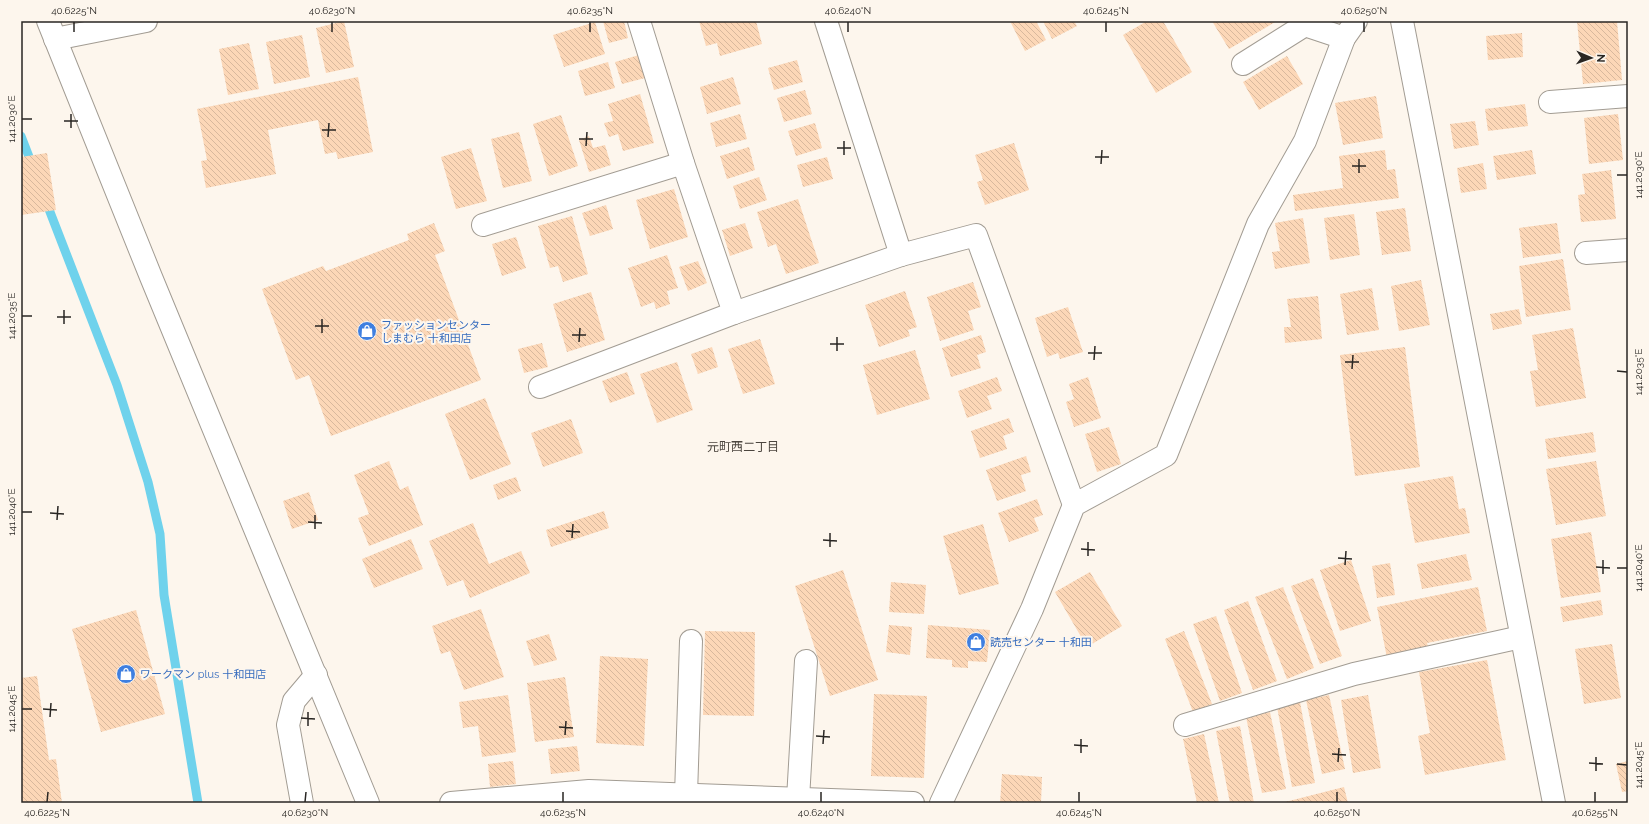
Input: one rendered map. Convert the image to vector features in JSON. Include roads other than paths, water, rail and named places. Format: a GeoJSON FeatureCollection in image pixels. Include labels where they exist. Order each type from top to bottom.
{"type":"FeatureCollection","features":[{"type":"Feature","properties":{"kind":"street"},"geometry":{"type":"LineString","coordinates":[[146,21],[52,30],[151,277],[368,803]]}},
{"type":"Feature","properties":{"kind":"street"},"geometry":{"type":"LineString","coordinates":[[639,21],[683,163],[734,313]]}},
{"type":"Feature","properties":{"kind":"street"},"geometry":{"type":"LineString","coordinates":[[826,21],[901,255]]}},
{"type":"Feature","properties":{"kind":"street"},"geometry":{"type":"LineString","coordinates":[[1402,21],[1554,803]]}},
{"type":"Feature","properties":{"kind":"street"},"geometry":{"type":"LineString","coordinates":[[941,803],[1032,609],[1074,505],[1166,455],[1258,224],[1305,141],[1350,29],[1304,23],[1243,64]]}},
{"type":"Feature","properties":{"kind":"street"},"geometry":{"type":"LineString","coordinates":[[1550,102],[1628,96]]}},
{"type":"Feature","properties":{"kind":"street"},"geometry":{"type":"LineString","coordinates":[[483,225],[683,163]]}},
{"type":"Feature","properties":{"kind":"street"},"geometry":{"type":"LineString","coordinates":[[540,387],[734,313],[901,255],[976,235],[1074,505]]}},
{"type":"Feature","properties":{"kind":"street"},"geometry":{"type":"LineString","coordinates":[[1586,254],[1628,250]]}},
{"type":"Feature","properties":{"kind":"street"},"geometry":{"type":"LineString","coordinates":[[1185,725],[1354,674],[1521,637]]}},
{"type":"Feature","properties":{"kind":"street"},"geometry":{"type":"LineString","coordinates":[[686,795],[690,641]]}},
{"type":"Feature","properties":{"kind":"street"},"geometry":{"type":"LineString","coordinates":[[806,661],[809,801]]}},
{"type":"Feature","properties":{"kind":"street"},"geometry":{"type":"LineString","coordinates":[[302,803],[288,725],[294,701],[316,675]]}},
{"type":"Feature","properties":{"kind":"street"},"geometry":{"type":"LineString","coordinates":[[451,803],[589,791],[659,798],[686,795],[809,801],[913,803]]}},
{"type":"Feature","properties":{"kind":"waterway"},"geometry":{"type":"LineString","coordinates":[[21,136],[33,167]]}},
{"type":"Feature","properties":{"kind":"waterway"},"geometry":{"type":"LineString","coordinates":[[45,199],[117,385],[148,482],[160,534],[164,595],[198,803]]}},
{"type":"Feature","properties":{"kind":"place","name":"ファッションセンター しまむら 十和田店"},"geometry":{"type":"Point","coordinates":[367,331]}},
{"type":"Feature","properties":{"kind":"place","name":"読売センター 十和田"},"geometry":{"type":"Point","coordinates":[976,642]}},
{"type":"Feature","properties":{"kind":"place","name":"ワークマン plus 十和田店"},"geometry":{"type":"Point","coordinates":[126,674]}},
{"type":"Feature","properties":{"kind":"district","name":"元町西二丁目"},"geometry":{"type":"Point","coordinates":[743,447]}}]}
